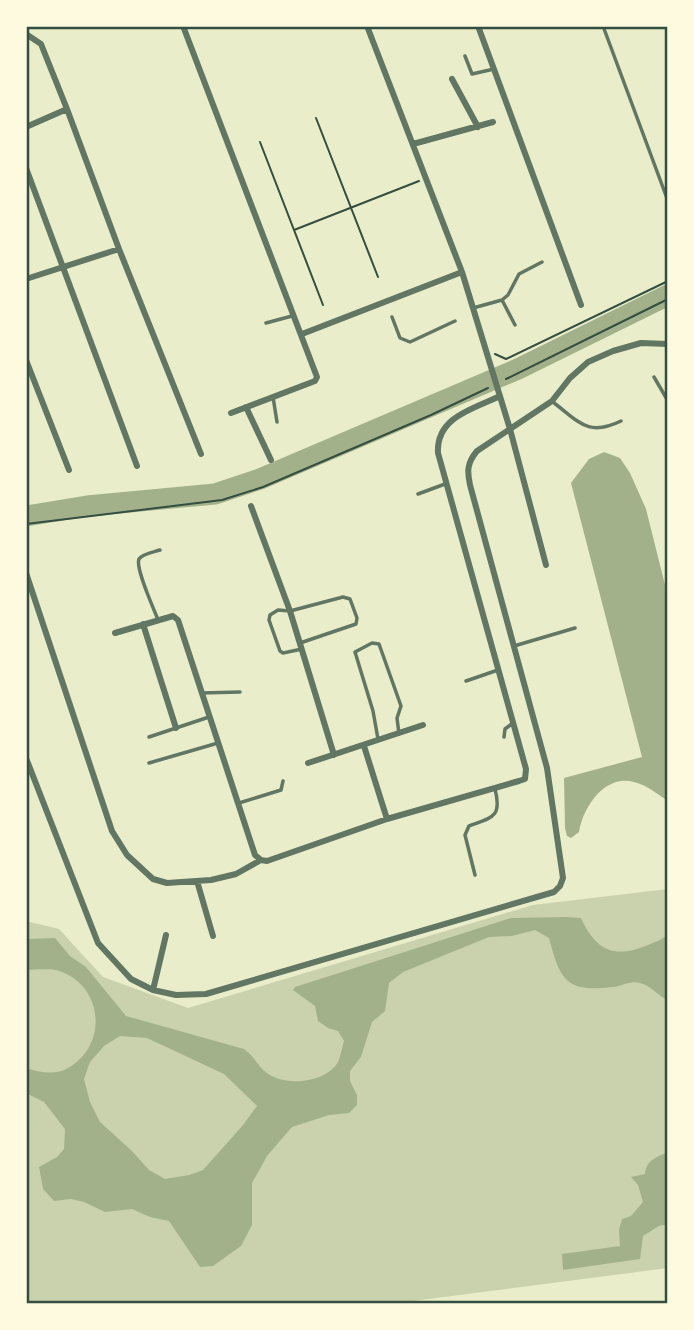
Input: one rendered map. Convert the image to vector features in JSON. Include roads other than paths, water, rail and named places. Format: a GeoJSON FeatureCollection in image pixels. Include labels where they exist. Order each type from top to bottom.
{"type":"FeatureCollection","features":[{"type":"Feature","properties":{"kind":"street"},"geometry":{"type":"LineString","coordinates":[[183,26],[317,377],[314,381],[230,413]]}},
{"type":"Feature","properties":{"kind":"street"},"geometry":{"type":"LineString","coordinates":[[367,26],[462,272],[497,383],[546,565]]}},
{"type":"Feature","properties":{"kind":"street"},"geometry":{"type":"LineString","coordinates":[[478,26],[581,305]]}},
{"type":"Feature","properties":{"kind":"street"},"geometry":{"type":"LineString","coordinates":[[26,34],[41,44],[201,454]]}},
{"type":"Feature","properties":{"kind":"street"},"geometry":{"type":"LineString","coordinates":[[452,79],[478,127]]}},
{"type":"Feature","properties":{"kind":"street"},"geometry":{"type":"LineString","coordinates":[[26,127],[67,109]]}},
{"type":"Feature","properties":{"kind":"street"},"geometry":{"type":"LineString","coordinates":[[413,144],[494,122]]}},
{"type":"Feature","properties":{"kind":"street"},"geometry":{"type":"LineString","coordinates":[[26,168],[137,466]]}},
{"type":"Feature","properties":{"kind":"street"},"geometry":{"type":"LineString","coordinates":[[26,279],[119,249]]}},
{"type":"Feature","properties":{"kind":"street"},"geometry":{"type":"LineString","coordinates":[[302,334],[462,272]]}},
{"type":"Feature","properties":{"kind":"street"},"geometry":{"type":"LineString","coordinates":[[26,758],[98,943],[131,979],[153,990],[176,995],[206,995],[554,892],[563,878],[549,781],[467,468],[477,451],[552,401],[570,378],[588,362],[641,343],[668,344]]}},
{"type":"Feature","properties":{"kind":"street"},"geometry":{"type":"LineString","coordinates":[[26,360],[69,470]]}},
{"type":"Feature","properties":{"kind":"street"},"geometry":{"type":"LineString","coordinates":[[26,573],[112,831],[127,855],[153,879],[167,883],[236,874],[261,860],[387,819],[519,781],[526,776],[446,484],[437,441],[440,432],[450,421],[500,396]]}},
{"type":"Feature","properties":{"kind":"street"},"geometry":{"type":"LineString","coordinates":[[246,407],[271,460]]}},
{"type":"Feature","properties":{"kind":"street"},"geometry":{"type":"LineString","coordinates":[[251,506],[290,611],[334,755]]}},
{"type":"Feature","properties":{"kind":"street"},"geometry":{"type":"LineString","coordinates":[[115,633],[173,616],[178,620],[255,855],[261,860]]}},
{"type":"Feature","properties":{"kind":"street"},"geometry":{"type":"LineString","coordinates":[[143,624],[176,728]]}},
{"type":"Feature","properties":{"kind":"street"},"geometry":{"type":"LineString","coordinates":[[308,763],[423,725]]}},
{"type":"Feature","properties":{"kind":"street"},"geometry":{"type":"LineString","coordinates":[[364,746],[387,819]]}},
{"type":"Feature","properties":{"kind":"street"},"geometry":{"type":"LineString","coordinates":[[197,881],[213,936]]}},
{"type":"Feature","properties":{"kind":"street"},"geometry":{"type":"LineString","coordinates":[[153,990],[166,935]]}},
{"type":"Feature","properties":{"kind":"lane"},"geometry":{"type":"LineString","coordinates":[[603,26],[668,201]]}},
{"type":"Feature","properties":{"kind":"lane"},"geometry":{"type":"LineString","coordinates":[[465,55],[472,74],[494,69]]}},
{"type":"Feature","properties":{"kind":"lane"},"geometry":{"type":"LineString","coordinates":[[473,308],[502,300],[508,295],[519,274],[542,262]]}},
{"type":"Feature","properties":{"kind":"lane"},"geometry":{"type":"LineString","coordinates":[[502,300],[515,326]]}},
{"type":"Feature","properties":{"kind":"lane"},"geometry":{"type":"LineString","coordinates":[[267,323],[295,315]]}},
{"type":"Feature","properties":{"kind":"lane"},"geometry":{"type":"LineString","coordinates":[[392,317],[400,338],[410,342],[455,321]]}},
{"type":"Feature","properties":{"kind":"lane"},"geometry":{"type":"LineString","coordinates":[[654,377],[668,401]]}},
{"type":"Feature","properties":{"kind":"lane"},"geometry":{"type":"LineString","coordinates":[[273,397],[277,422]]}},
{"type":"Feature","properties":{"kind":"lane"},"geometry":{"type":"LineString","coordinates":[[552,401],[585,426],[594,429],[607,428],[621,421]]}},
{"type":"Feature","properties":{"kind":"lane"},"geometry":{"type":"LineString","coordinates":[[418,494],[446,484]]}},
{"type":"Feature","properties":{"kind":"lane"},"geometry":{"type":"LineString","coordinates":[[158,620],[139,560],[141,556],[160,550]]}},
{"type":"Feature","properties":{"kind":"lane"},"geometry":{"type":"LineString","coordinates":[[348,597],[357,618],[356,624],[301,646],[283,653],[280,651],[269,620],[270,615],[274,611],[290,611],[348,597]]}},
{"type":"Feature","properties":{"kind":"lane"},"geometry":{"type":"LineString","coordinates":[[514,646],[575,628]]}},
{"type":"Feature","properties":{"kind":"lane"},"geometry":{"type":"LineString","coordinates":[[378,741],[373,711],[355,652],[372,643],[379,644],[401,706],[397,718],[399,734]]}},
{"type":"Feature","properties":{"kind":"lane"},"geometry":{"type":"LineString","coordinates":[[466,681],[498,670]]}},
{"type":"Feature","properties":{"kind":"lane"},"geometry":{"type":"LineString","coordinates":[[201,693],[240,692]]}},
{"type":"Feature","properties":{"kind":"lane"},"geometry":{"type":"LineString","coordinates":[[149,737],[209,717]]}},
{"type":"Feature","properties":{"kind":"lane"},"geometry":{"type":"LineString","coordinates":[[504,737],[505,729],[513,723]]}},
{"type":"Feature","properties":{"kind":"lane"},"geometry":{"type":"LineString","coordinates":[[149,763],[218,743]]}},
{"type":"Feature","properties":{"kind":"lane"},"geometry":{"type":"LineString","coordinates":[[238,803],[278,791],[283,787],[282,781]]}},
{"type":"Feature","properties":{"kind":"lane"},"geometry":{"type":"LineString","coordinates":[[475,875],[465,835],[469,826],[498,812],[499,803],[495,788]]}},
{"type":"Feature","properties":{"kind":"waterway"},"geometry":{"type":"LineString","coordinates":[[26,516],[87,506],[215,494],[260,479],[518,369],[668,295]]}}]}
